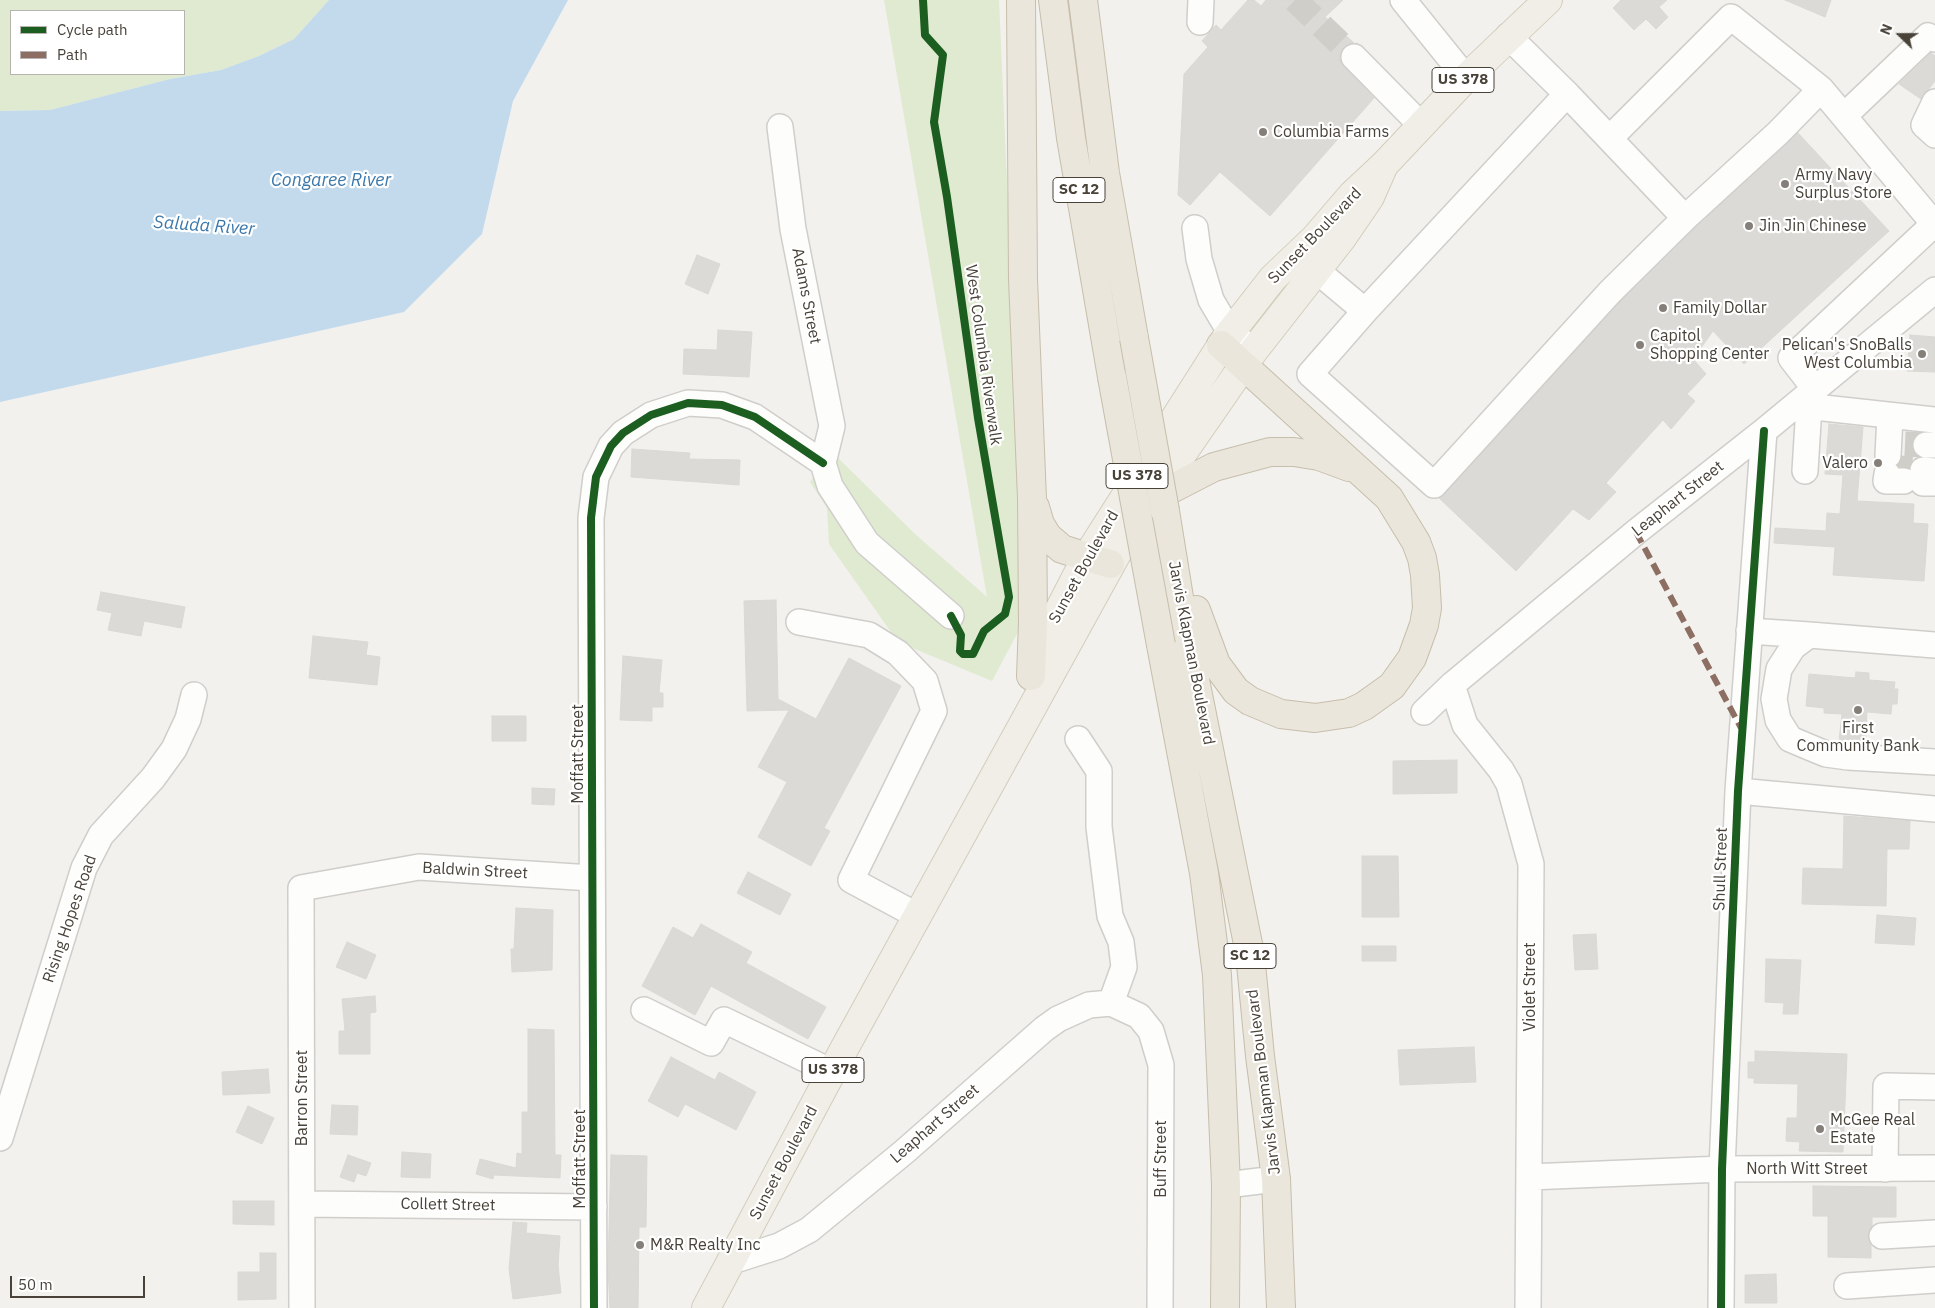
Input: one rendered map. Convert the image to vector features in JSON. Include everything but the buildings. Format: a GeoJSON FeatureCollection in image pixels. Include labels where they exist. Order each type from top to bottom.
{"type":"FeatureCollection","features":[{"type":"Feature","properties":{"kind":"highway","name":"SC 12"},"geometry":{"type":"LineString","coordinates":[[1083,0],[1105,173],[1134,338],[1156,506]]}},
{"type":"Feature","properties":{"kind":"highway","name":"Jarvis Klapman Boulevard"},"geometry":{"type":"LineString","coordinates":[[1053,1],[1071,138],[1112,377],[1204,873],[1217,975],[1226,1186],[1225,1308]]}},
{"type":"Feature","properties":{"kind":"highway"},"geometry":{"type":"LineString","coordinates":[[1021,3],[1023,279],[1032,499],[1033,622],[1030,676]]}},
{"type":"Feature","properties":{"kind":"highway"},"geometry":{"type":"LineString","coordinates":[[1226,337],[1357,470],[1377,485],[1399,512],[1416,542],[1426,574],[1427,608],[1419,642],[1404,672],[1379,697],[1349,712],[1315,718],[1281,714],[1258,705],[1236,691],[1216,664],[1186,603],[1156,506],[1214,467],[1270,452],[1294,452],[1319,456],[1357,470]]}},
{"type":"Feature","properties":{"kind":"highway"},"geometry":{"type":"LineString","coordinates":[[1032,499],[1040,524],[1048,536],[1062,549],[1098,561]]}},
{"type":"Feature","properties":{"kind":"highway","name":"Jarvis Klapman Boulevard"},"geometry":{"type":"LineString","coordinates":[[1186,603],[1250,954],[1260,1056],[1276,1179],[1281,1308]]}},
{"type":"Feature","properties":{"kind":"main road","name":"Sunset Boulevard"},"geometry":{"type":"LineString","coordinates":[[706,1308],[832,1072],[964,834],[1098,561],[1226,337],[1272,278],[1314,238],[1352,195],[1384,165],[1466,78],[1548,0]]}},
{"type":"Feature","properties":{"kind":"main road","name":"Sunset Boulevard"},"geometry":{"type":"LineString","coordinates":[[964,834],[981,780],[1054,620],[1098,561],[1156,506],[1248,359],[1370,196],[1384,165]]}},
{"type":"Feature","properties":{"kind":"street"},"geometry":{"type":"LineString","coordinates":[[1402,0],[1466,78]]}},
{"type":"Feature","properties":{"kind":"street"},"geometry":{"type":"LineString","coordinates":[[1610,138],[1731,17],[1821,89],[1935,222],[1790,358],[1807,400],[1805,471]]}},
{"type":"Feature","properties":{"kind":"street"},"geometry":{"type":"LineString","coordinates":[[1508,36],[1568,94],[1685,218]]}},
{"type":"Feature","properties":{"kind":"street"},"geometry":{"type":"LineString","coordinates":[[1844,116],[1928,36],[1935,39]]}},
{"type":"Feature","properties":{"kind":"street"},"geometry":{"type":"LineString","coordinates":[[1354,57],[1422,125]]}},
{"type":"Feature","properties":{"kind":"street"},"geometry":{"type":"LineString","coordinates":[[1568,94],[1365,311],[1310,374],[1434,485],[1610,292],[1685,218],[1778,133],[1821,89]]}},
{"type":"Feature","properties":{"kind":"street"},"geometry":{"type":"LineString","coordinates":[[1935,102],[1924,125],[1935,135]]}},
{"type":"Feature","properties":{"kind":"street","name":"Adams Street"},"geometry":{"type":"LineString","coordinates":[[780,127],[793,230],[832,426],[823,463]]}},
{"type":"Feature","properties":{"kind":"street"},"geometry":{"type":"LineString","coordinates":[[1195,228],[1200,259],[1211,300],[1224,322],[1226,337]]}},
{"type":"Feature","properties":{"kind":"street"},"geometry":{"type":"LineString","coordinates":[[1316,270],[1365,311]]}},
{"type":"Feature","properties":{"kind":"street","name":"Leaphart Street"},"geometry":{"type":"LineString","coordinates":[[1424,712],[1452,685],[1636,532],[1764,431],[1807,400],[1935,290]]}},
{"type":"Feature","properties":{"kind":"street"},"geometry":{"type":"LineString","coordinates":[[1807,400],[1890,416],[1935,420]]}},
{"type":"Feature","properties":{"kind":"street","name":"Moffatt Street"},"geometry":{"type":"LineString","coordinates":[[594,1308],[591,518],[596,477],[610,446],[636,423],[651,414],[671,407],[705,402],[722,405],[755,418],[823,463]]}},
{"type":"Feature","properties":{"kind":"street"},"geometry":{"type":"LineString","coordinates":[[1890,416],[1915,462]]}},
{"type":"Feature","properties":{"kind":"street","name":"Shull Street"},"geometry":{"type":"LineString","coordinates":[[1721,1308],[1722,1169],[1738,791],[1764,431]]}},
{"type":"Feature","properties":{"kind":"street"},"geometry":{"type":"LineString","coordinates":[[823,463],[830,486],[867,544],[950,616]]}},
{"type":"Feature","properties":{"kind":"street"},"geometry":{"type":"LineString","coordinates":[[799,622],[869,635],[898,653],[925,681],[934,711],[851,880],[918,916]]}},
{"type":"Feature","properties":{"kind":"street"},"geometry":{"type":"LineString","coordinates":[[1749,631],[1935,645]]}},
{"type":"Feature","properties":{"kind":"street"},"geometry":{"type":"LineString","coordinates":[[1809,635],[1793,647],[1780,670],[1774,699],[1778,720],[1790,739],[1826,754],[1935,762]]}},
{"type":"Feature","properties":{"kind":"street","name":"Violet Street"},"geometry":{"type":"LineString","coordinates":[[1452,685],[1465,725],[1501,770],[1509,784],[1531,864],[1528,1308]]}},
{"type":"Feature","properties":{"kind":"street","name":"Rising Hopes Road"},"geometry":{"type":"LineString","coordinates":[[0,1138],[84,868],[101,835],[153,778],[174,749],[188,719],[194,695]]}},
{"type":"Feature","properties":{"kind":"street"},"geometry":{"type":"LineString","coordinates":[[1078,739],[1099,771],[1099,827],[1110,916],[1122,942],[1124,967],[1111,1003]]}},
{"type":"Feature","properties":{"kind":"street"},"geometry":{"type":"LineString","coordinates":[[1738,791],[1935,809]]}},
{"type":"Feature","properties":{"kind":"street","name":"Baldwin Street"},"geometry":{"type":"LineString","coordinates":[[301,888],[419,867],[592,878]]}},
{"type":"Feature","properties":{"kind":"street","name":"Barron Street"},"geometry":{"type":"LineString","coordinates":[[301,888],[302,1308]]}},
{"type":"Feature","properties":{"kind":"street","name":"Leaphart Street"},"geometry":{"type":"LineString","coordinates":[[732,1261],[779,1246],[809,1230],[904,1152],[1044,1029],[1066,1015],[1089,1005],[1111,1003]]}},
{"type":"Feature","properties":{"kind":"street","name":"Buff Street"},"geometry":{"type":"LineString","coordinates":[[1111,1003],[1139,1016],[1151,1031],[1161,1066],[1160,1308]]}},
{"type":"Feature","properties":{"kind":"street"},"geometry":{"type":"LineString","coordinates":[[644,1010],[711,1044],[724,1020],[832,1072]]}},
{"type":"Feature","properties":{"kind":"street"},"geometry":{"type":"LineString","coordinates":[[1885,1170],[1886,1086],[1935,1087]]}},
{"type":"Feature","properties":{"kind":"street","name":"North Witt Street"},"geometry":{"type":"LineString","coordinates":[[1529,1177],[1722,1169],[1885,1170],[1935,1168]]}},
{"type":"Feature","properties":{"kind":"street"},"geometry":{"type":"LineString","coordinates":[[1226,1186],[1276,1179]]}},
{"type":"Feature","properties":{"kind":"street","name":"Collett Street"},"geometry":{"type":"LineString","coordinates":[[303,1204],[594,1207]]}},
{"type":"Feature","properties":{"kind":"street"},"geometry":{"type":"LineString","coordinates":[[1882,1236],[1935,1233]]}},
{"type":"Feature","properties":{"kind":"street"},"geometry":{"type":"LineString","coordinates":[[1847,1286],[1935,1280]]}},
{"type":"Feature","properties":{"kind":"green space"},"geometry":{"type":"Polygon","coordinates":[[[0,0],[329,0],[294,39],[259,56],[221,70],[170,79],[50,110],[0,111],[0,0]]]}},
{"type":"Feature","properties":{"kind":"green space"},"geometry":{"type":"Polygon","coordinates":[[[884,0],[999,0],[1026,617],[992,681],[898,642],[829,544],[827,508],[810,482],[831,451],[915,534],[987,597],[884,0]]]}},
{"type":"Feature","properties":{"kind":"water","name":"Congaree River"},"geometry":{"type":"Polygon","coordinates":[[[329,0],[568,0],[513,101],[482,234],[404,312],[0,402],[0,111],[50,110],[170,79],[221,70],[259,56],[294,39],[329,0]]]}},
{"type":"Feature","properties":{"kind":"tunnel"},"geometry":{"type":"LineString","coordinates":[[1295,0],[1354,57]]}},
{"type":"Feature","properties":{"kind":"tunnel"},"geometry":{"type":"LineString","coordinates":[[1905,444],[1926,445]]}},
{"type":"Feature","properties":{"kind":"tunnel"},"geometry":{"type":"LineString","coordinates":[[1887,467],[1923,470]]}},
{"type":"Feature","properties":{"kind":"marked path"},"geometry":{"type":"LineString","coordinates":[[1636,532],[1741,728]]}},
{"type":"Feature","properties":{"kind":"cycle path","name":"West Columbia Riverwalk"},"geometry":{"type":"LineString","coordinates":[[923,0],[925,35],[943,55],[934,122],[947,197],[978,418],[1009,597],[1005,614],[984,631],[973,654],[963,654],[960,651],[961,635],[951,616]]}},
{"type":"Feature","properties":{"kind":"cycle path"},"geometry":{"type":"LineString","coordinates":[[594,1308],[591,518],[596,477],[611,446],[623,433],[651,415],[688,403],[722,405],[755,417],[823,463]]}},
{"type":"Feature","properties":{"kind":"cycle path"},"geometry":{"type":"LineString","coordinates":[[1721,1308],[1722,1169],[1738,791],[1764,431]]}},
{"type":"Feature","properties":{"kind":"place","name":"Columbia Farms"},"geometry":{"type":"Point","coordinates":[1263,132]}},
{"type":"Feature","properties":{"kind":"place","name":"Army Navy Surplus Store"},"geometry":{"type":"Point","coordinates":[1785,184]}},
{"type":"Feature","properties":{"kind":"place","name":"Jin Jin Chinese"},"geometry":{"type":"Point","coordinates":[1749,226]}},
{"type":"Feature","properties":{"kind":"place","name":"Family Dollar"},"geometry":{"type":"Point","coordinates":[1663,308]}},
{"type":"Feature","properties":{"kind":"place","name":"Capitol Shopping Center"},"geometry":{"type":"Point","coordinates":[1640,345]}},
{"type":"Feature","properties":{"kind":"place","name":"Pelican's SnoBalls West Columbia"},"geometry":{"type":"Point","coordinates":[1922,354]}},
{"type":"Feature","properties":{"kind":"place","name":"Valero"},"geometry":{"type":"Point","coordinates":[1878,463]}},
{"type":"Feature","properties":{"kind":"place","name":"First Community Bank"},"geometry":{"type":"Point","coordinates":[1858,710]}},
{"type":"Feature","properties":{"kind":"place","name":"McGee Real Estate"},"geometry":{"type":"Point","coordinates":[1820,1129]}},
{"type":"Feature","properties":{"kind":"place","name":"M&R Realty Inc"},"geometry":{"type":"Point","coordinates":[640,1245]}},
{"type":"Feature","properties":{"kind":"water label","name":"Saluda River"},"geometry":{"type":"Point","coordinates":[204,226]}}]}
